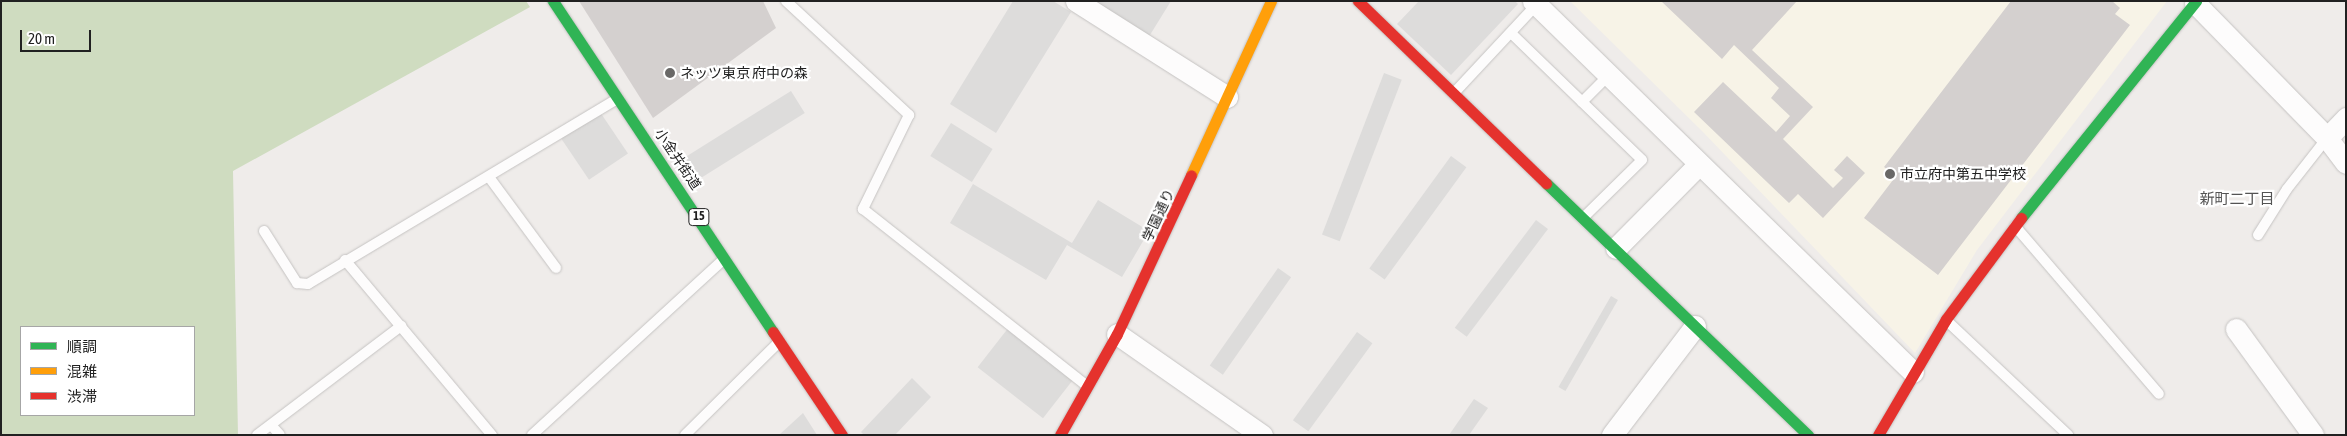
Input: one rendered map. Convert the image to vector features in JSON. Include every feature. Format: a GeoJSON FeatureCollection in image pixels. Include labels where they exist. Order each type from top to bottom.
{"type":"FeatureCollection","features":[{"type":"Feature","properties":{"kind":"street","name":"小金井街道"},"geometry":{"type":"LineString","coordinates":[[553,1],[726,257],[842,435]]}},
{"type":"Feature","properties":{"kind":"street"},"geometry":{"type":"LineString","coordinates":[[1076,1],[1227,97]]}},
{"type":"Feature","properties":{"kind":"street","name":"学園通り"},"geometry":{"type":"LineString","coordinates":[[1060,435],[1117,334],[1271,1]]}},
{"type":"Feature","properties":{"kind":"street"},"geometry":{"type":"LineString","coordinates":[[1358,1],[1808,435]]}},
{"type":"Feature","properties":{"kind":"street"},"geometry":{"type":"LineString","coordinates":[[1878,435],[1913,372],[1946,319],[2015,225],[2195,2],[2327,138],[2346,163]]}},
{"type":"Feature","properties":{"kind":"street"},"geometry":{"type":"LineString","coordinates":[[1535,3],[1913,372]]}},
{"type":"Feature","properties":{"kind":"street"},"geometry":{"type":"LineString","coordinates":[[2327,138],[2346,118]]}},
{"type":"Feature","properties":{"kind":"street"},"geometry":{"type":"LineString","coordinates":[[1616,248],[1699,164]]}},
{"type":"Feature","properties":{"kind":"street"},"geometry":{"type":"LineString","coordinates":[[1612,435],[1695,326]]}},
{"type":"Feature","properties":{"kind":"street"},"geometry":{"type":"LineString","coordinates":[[2236,329],[2313,435]]}},
{"type":"Feature","properties":{"kind":"street"},"geometry":{"type":"LineString","coordinates":[[1117,334],[1262,435]]}},
{"type":"Feature","properties":{"kind":"lane"},"geometry":{"type":"LineString","coordinates":[[786,1],[909,115],[863,209],[1088,387]]}},
{"type":"Feature","properties":{"kind":"lane"},"geometry":{"type":"LineString","coordinates":[[1454,92],[1511,33],[1535,3]]}},
{"type":"Feature","properties":{"kind":"lane"},"geometry":{"type":"LineString","coordinates":[[1511,33],[1642,160],[1584,217]]}},
{"type":"Feature","properties":{"kind":"lane"},"geometry":{"type":"LineString","coordinates":[[1582,102],[1608,76]]}},
{"type":"Feature","properties":{"kind":"lane"},"geometry":{"type":"LineString","coordinates":[[264,231],[298,283],[308,284],[345,260],[489,177],[618,98]]}},
{"type":"Feature","properties":{"kind":"lane"},"geometry":{"type":"LineString","coordinates":[[2258,234],[2287,189],[2327,138]]}},
{"type":"Feature","properties":{"kind":"lane"},"geometry":{"type":"LineString","coordinates":[[489,177],[556,268]]}},
{"type":"Feature","properties":{"kind":"lane"},"geometry":{"type":"LineString","coordinates":[[2015,225],[2159,394]]}},
{"type":"Feature","properties":{"kind":"lane"},"geometry":{"type":"LineString","coordinates":[[532,435],[726,257]]}},
{"type":"Feature","properties":{"kind":"lane"},"geometry":{"type":"LineString","coordinates":[[345,260],[492,435]]}},
{"type":"Feature","properties":{"kind":"lane"},"geometry":{"type":"LineString","coordinates":[[1946,319],[2068,435]]}},
{"type":"Feature","properties":{"kind":"lane"},"geometry":{"type":"LineString","coordinates":[[257,435],[401,326]]}},
{"type":"Feature","properties":{"kind":"lane"},"geometry":{"type":"LineString","coordinates":[[685,435],[780,341]]}},
{"type":"Feature","properties":{"kind":"lane"},"geometry":{"type":"LineString","coordinates":[[271,425],[280,435]]}},
{"type":"Feature","properties":{"kind":"shaded area"},"geometry":{"type":"Polygon","coordinates":[[[1013,1],[1053,1],[1071,12],[996,133],[950,104],[1013,1]]]}},
{"type":"Feature","properties":{"kind":"shaded area"},"geometry":{"type":"Polygon","coordinates":[[[1086,1],[1171,1],[1145,43],[1086,1]]]}},
{"type":"Feature","properties":{"kind":"shaded area"},"geometry":{"type":"Polygon","coordinates":[[[1419,1],[1515,1],[1518,4],[1451,75],[1397,24],[1419,1]]]}},
{"type":"Feature","properties":{"kind":"shaded area","name":"市立府中第五中学校"},"geometry":{"type":"Polygon","coordinates":[[[1570,1],[2167,1],[1977,250],[1915,353],[1703,132],[1570,1]]]}},
{"type":"Feature","properties":{"kind":"shaded area"},"geometry":{"type":"Polygon","coordinates":[[[1384,73],[1402,80],[1340,241],[1322,235],[1384,73]]]}},
{"type":"Feature","properties":{"kind":"shaded area"},"geometry":{"type":"Polygon","coordinates":[[[791,91],[805,113],[694,182],[680,160],[791,91]]]}},
{"type":"Feature","properties":{"kind":"shaded area"},"geometry":{"type":"Polygon","coordinates":[[[600,112],[628,153],[589,180],[561,138],[600,112]]]}},
{"type":"Feature","properties":{"kind":"shaded area"},"geometry":{"type":"Polygon","coordinates":[[[951,123],[993,149],[972,182],[930,156],[951,123]]]}},
{"type":"Feature","properties":{"kind":"shaded area"},"geometry":{"type":"Polygon","coordinates":[[[1451,156],[1466,167],[1385,280],[1369,268],[1451,156]]]}},
{"type":"Feature","properties":{"kind":"shaded area"},"geometry":{"type":"Polygon","coordinates":[[[973,184],[1072,243],[1098,200],[1149,231],[1122,277],[1067,245],[1046,280],[950,223],[973,184]]]}},
{"type":"Feature","properties":{"kind":"shaded area"},"geometry":{"type":"Polygon","coordinates":[[[1536,220],[1548,229],[1467,337],[1455,328],[1536,220]]]}},
{"type":"Feature","properties":{"kind":"shaded area"},"geometry":{"type":"Polygon","coordinates":[[[1278,268],[1291,277],[1223,375],[1210,365],[1278,268]]]}},
{"type":"Feature","properties":{"kind":"shaded area"},"geometry":{"type":"Polygon","coordinates":[[[1611,296],[1618,300],[1565,391],[1558,387],[1611,296]]]}},
{"type":"Feature","properties":{"kind":"shaded area"},"geometry":{"type":"Polygon","coordinates":[[[1009,327],[1074,378],[1043,418],[978,367],[1009,327]]]}},
{"type":"Feature","properties":{"kind":"shaded area"},"geometry":{"type":"Polygon","coordinates":[[[1357,332],[1372,343],[1308,431],[1293,420],[1357,332]]]}},
{"type":"Feature","properties":{"kind":"shaded area"},"geometry":{"type":"Polygon","coordinates":[[[912,378],[931,397],[895,435],[864,435],[861,432],[912,378]]]}},
{"type":"Feature","properties":{"kind":"shaded area"},"geometry":{"type":"Polygon","coordinates":[[[1474,399],[1488,408],[1469,435],[1449,435],[1474,399]]]}},
{"type":"Feature","properties":{"kind":"shaded area"},"geometry":{"type":"Polygon","coordinates":[[[803,413],[817,435],[779,435],[803,413]]]}},
{"type":"Feature","properties":{"kind":"green space"},"geometry":{"type":"Polygon","coordinates":[[[1,1],[526,1],[530,7],[233,171],[238,435],[1,435],[1,1]]]}},
{"type":"Feature","properties":{"kind":"building","name":"ネッツ東京 府中の森"},"geometry":{"type":"Polygon","coordinates":[[[579,1],[763,1],[776,28],[653,118],[579,1]]]}},
{"type":"Feature","properties":{"kind":"building"},"geometry":{"type":"Polygon","coordinates":[[[1661,1],[1797,1],[1752,50],[1813,107],[1783,139],[1833,188],[1843,178],[1834,170],[1847,156],[1865,173],[1823,218],[1798,194],[1789,203],[1694,112],[1723,82],[1776,132],[1790,116],[1771,98],[1779,88],[1734,45],[1722,59],[1661,1]]]}},
{"type":"Feature","properties":{"kind":"building"},"geometry":{"type":"Polygon","coordinates":[[[2011,1],[2112,1],[2120,8],[2115,14],[2130,25],[1938,275],[1864,218],[1896,176],[1884,167],[2011,1]]]}},
{"type":"Feature","properties":{"kind":"traffic: fast"},"geometry":{"type":"LineString","coordinates":[[553,1],[773,332]]}},
{"type":"Feature","properties":{"kind":"traffic: fast"},"geometry":{"type":"LineString","coordinates":[[2021,218],[2196,1]]}},
{"type":"Feature","properties":{"kind":"traffic: fast"},"geometry":{"type":"LineString","coordinates":[[1546,183],[1808,435]]}},
{"type":"Feature","properties":{"kind":"traffic: slow"},"geometry":{"type":"LineString","coordinates":[[1191,175],[1271,1]]}},
{"type":"Feature","properties":{"kind":"traffic: jam"},"geometry":{"type":"LineString","coordinates":[[1358,1],[1546,183]]}},
{"type":"Feature","properties":{"kind":"traffic: jam"},"geometry":{"type":"LineString","coordinates":[[1060,435],[1117,334],[1191,175]]}},
{"type":"Feature","properties":{"kind":"traffic: jam"},"geometry":{"type":"LineString","coordinates":[[1878,435],[1946,319],[2021,218]]}},
{"type":"Feature","properties":{"kind":"traffic: jam"},"geometry":{"type":"LineString","coordinates":[[773,332],[842,435]]}},
{"type":"Feature","properties":{"kind":"place","name":"ネッツ東京 府中の森"},"geometry":{"type":"Point","coordinates":[670,73]}},
{"type":"Feature","properties":{"kind":"place","name":"市立府中第五中学校"},"geometry":{"type":"Point","coordinates":[1890,174]}},
{"type":"Feature","properties":{"kind":"district","name":"新町二丁目"},"geometry":{"type":"Point","coordinates":[2237,199]}}]}
